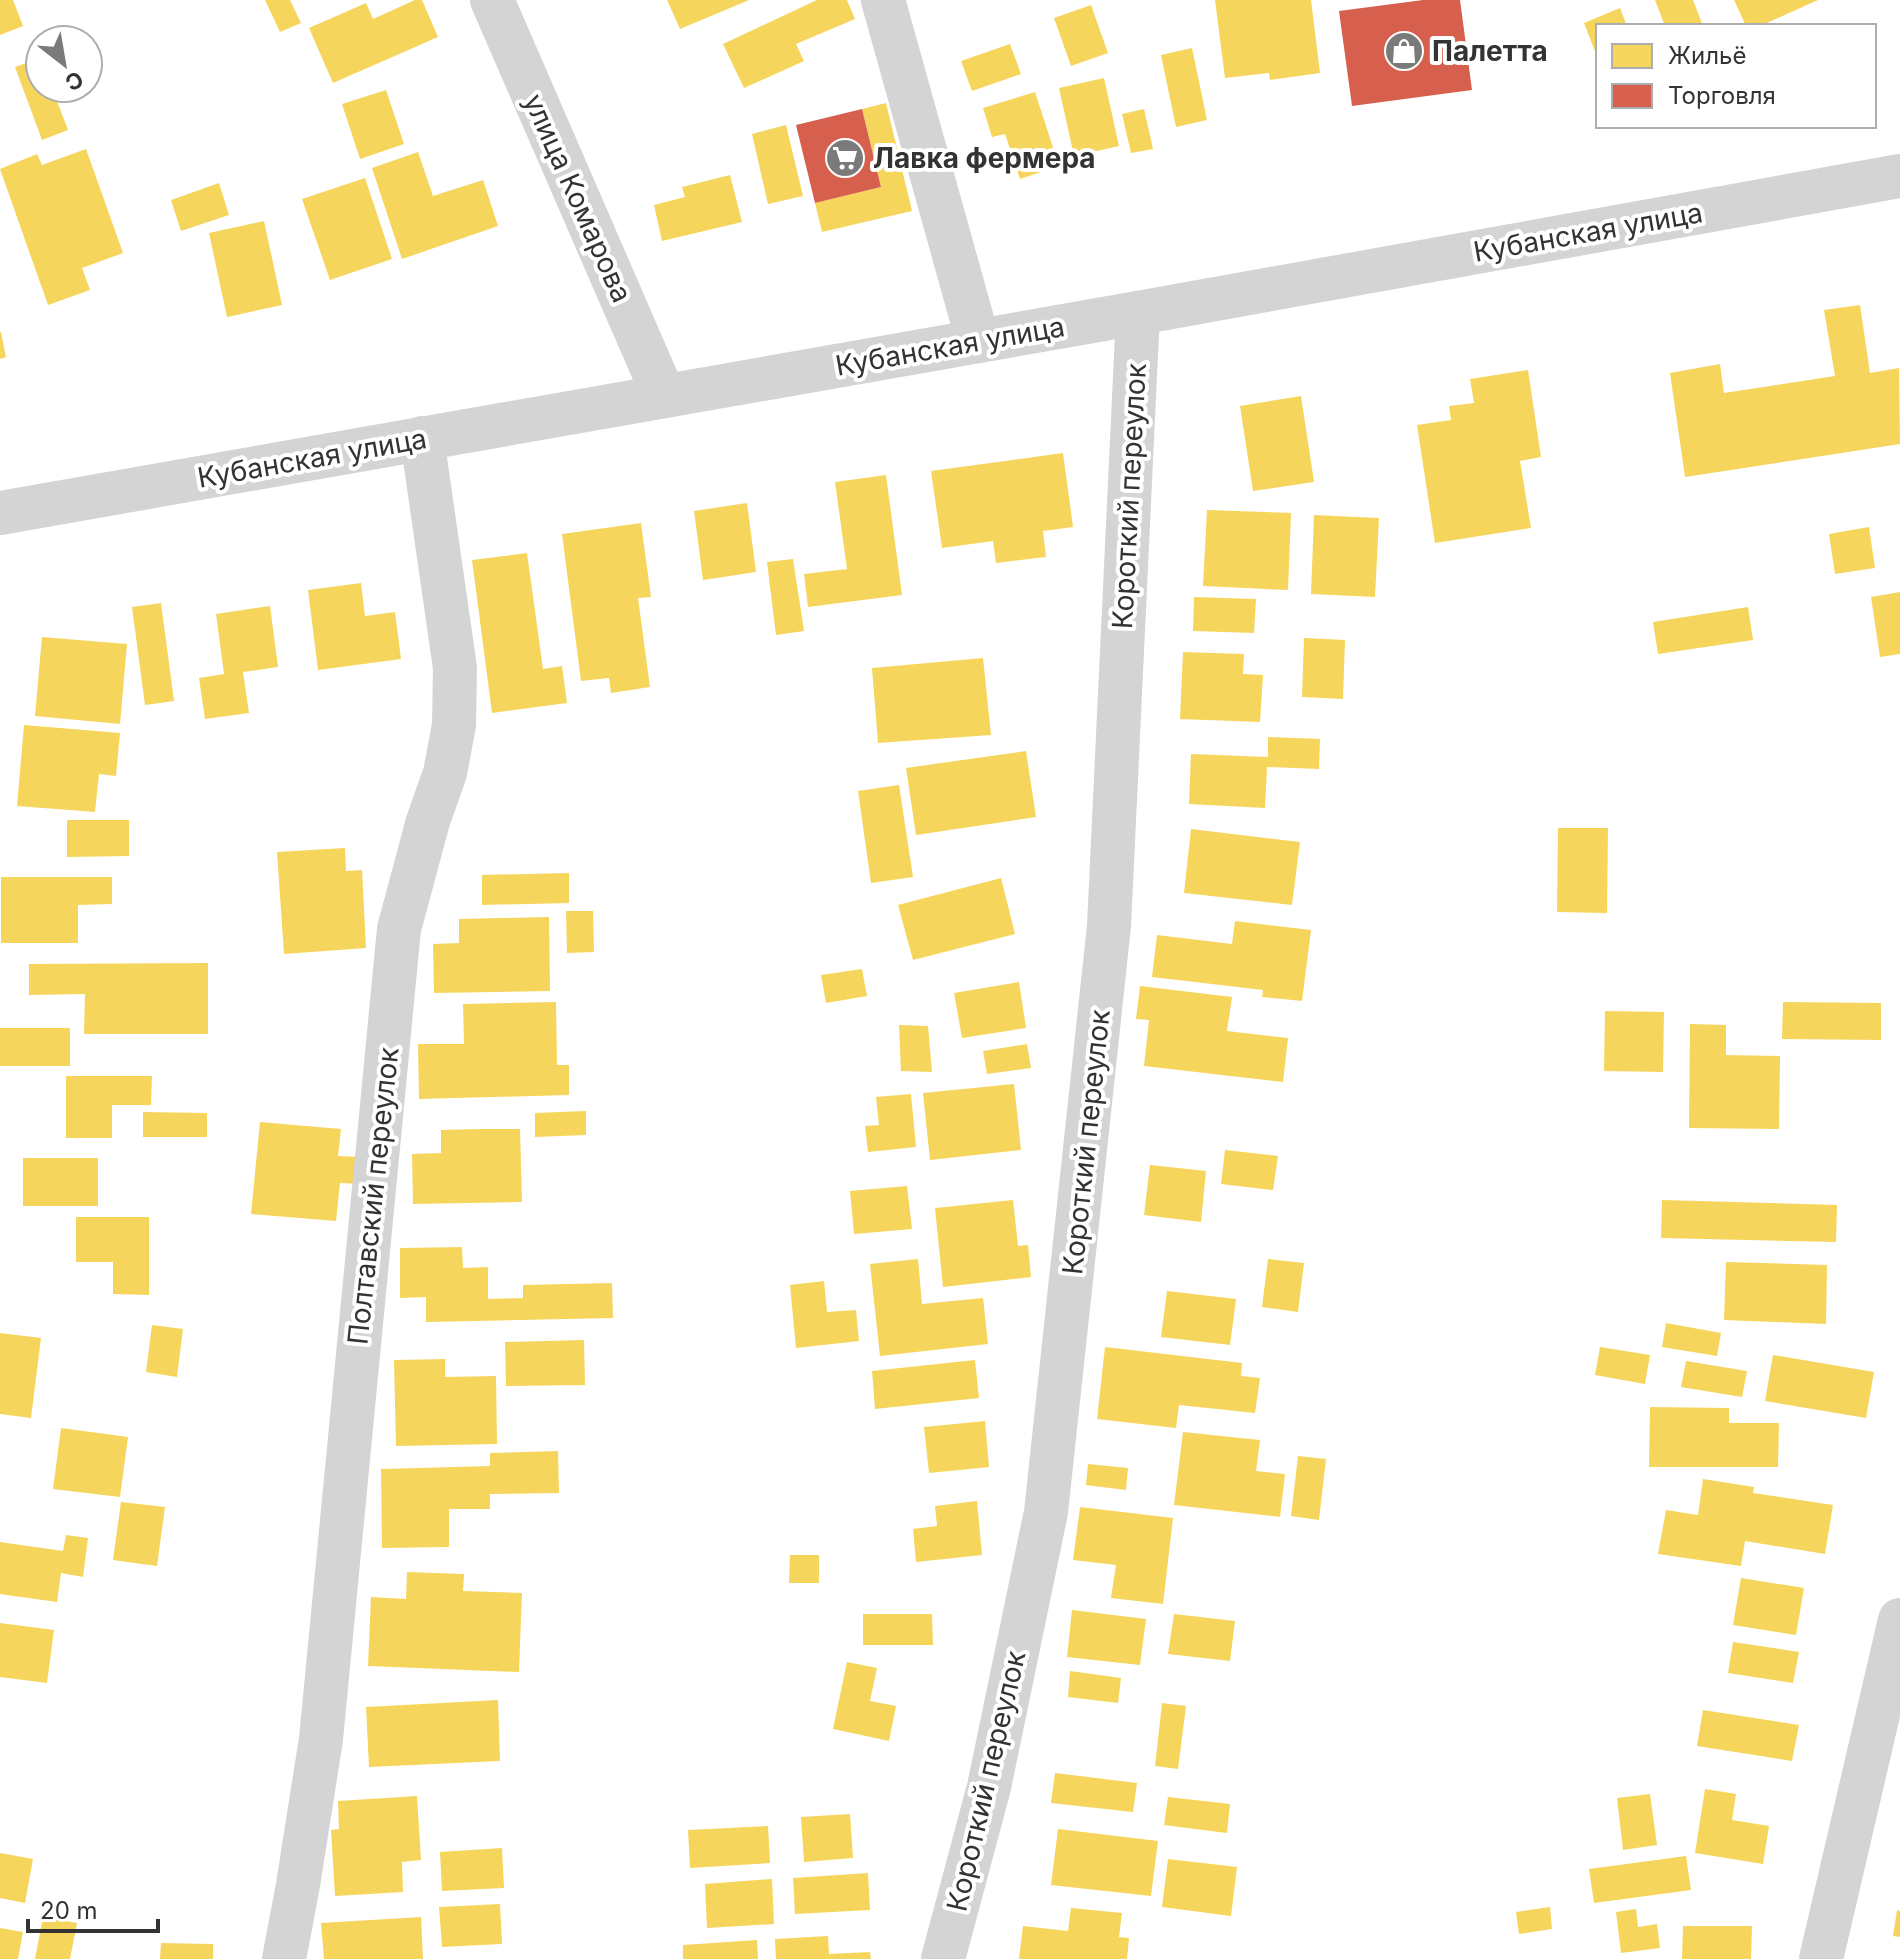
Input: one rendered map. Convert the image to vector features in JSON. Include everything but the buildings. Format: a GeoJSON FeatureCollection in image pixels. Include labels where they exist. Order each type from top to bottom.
{"type":"FeatureCollection","features":[{"type":"Feature","properties":{"kind":"street","name":"улица Комарова"},"geometry":{"type":"LineString","coordinates":[[492,0],[664,396]]}},
{"type":"Feature","properties":{"kind":"street"},"geometry":{"type":"LineString","coordinates":[[883,0],[978,341]]}},
{"type":"Feature","properties":{"kind":"street","name":"Кубанская улица"},"geometry":{"type":"LineString","coordinates":[[0,513],[1900,176]]}},
{"type":"Feature","properties":{"kind":"street","name":"Короткий переулок"},"geometry":{"type":"LineString","coordinates":[[943,1959],[989,1787],[1046,1512],[1109,926],[1138,313]]}},
{"type":"Feature","properties":{"kind":"street","name":"Полтавский переулок"},"geometry":{"type":"LineString","coordinates":[[284,1959],[321,1739],[399,929],[428,821],[445,773],[454,725],[455,668],[422,438]]}},
{"type":"Feature","properties":{"kind":"street"},"geometry":{"type":"LineString","coordinates":[[1821,1959],[1900,1620]]}},
{"type":"Feature","properties":{"kind":"place","name":"Палетта"},"geometry":{"type":"Point","coordinates":[1404,51]}},
{"type":"Feature","properties":{"kind":"place","name":"Лавка фермера"},"geometry":{"type":"Point","coordinates":[845,158]}}]}
